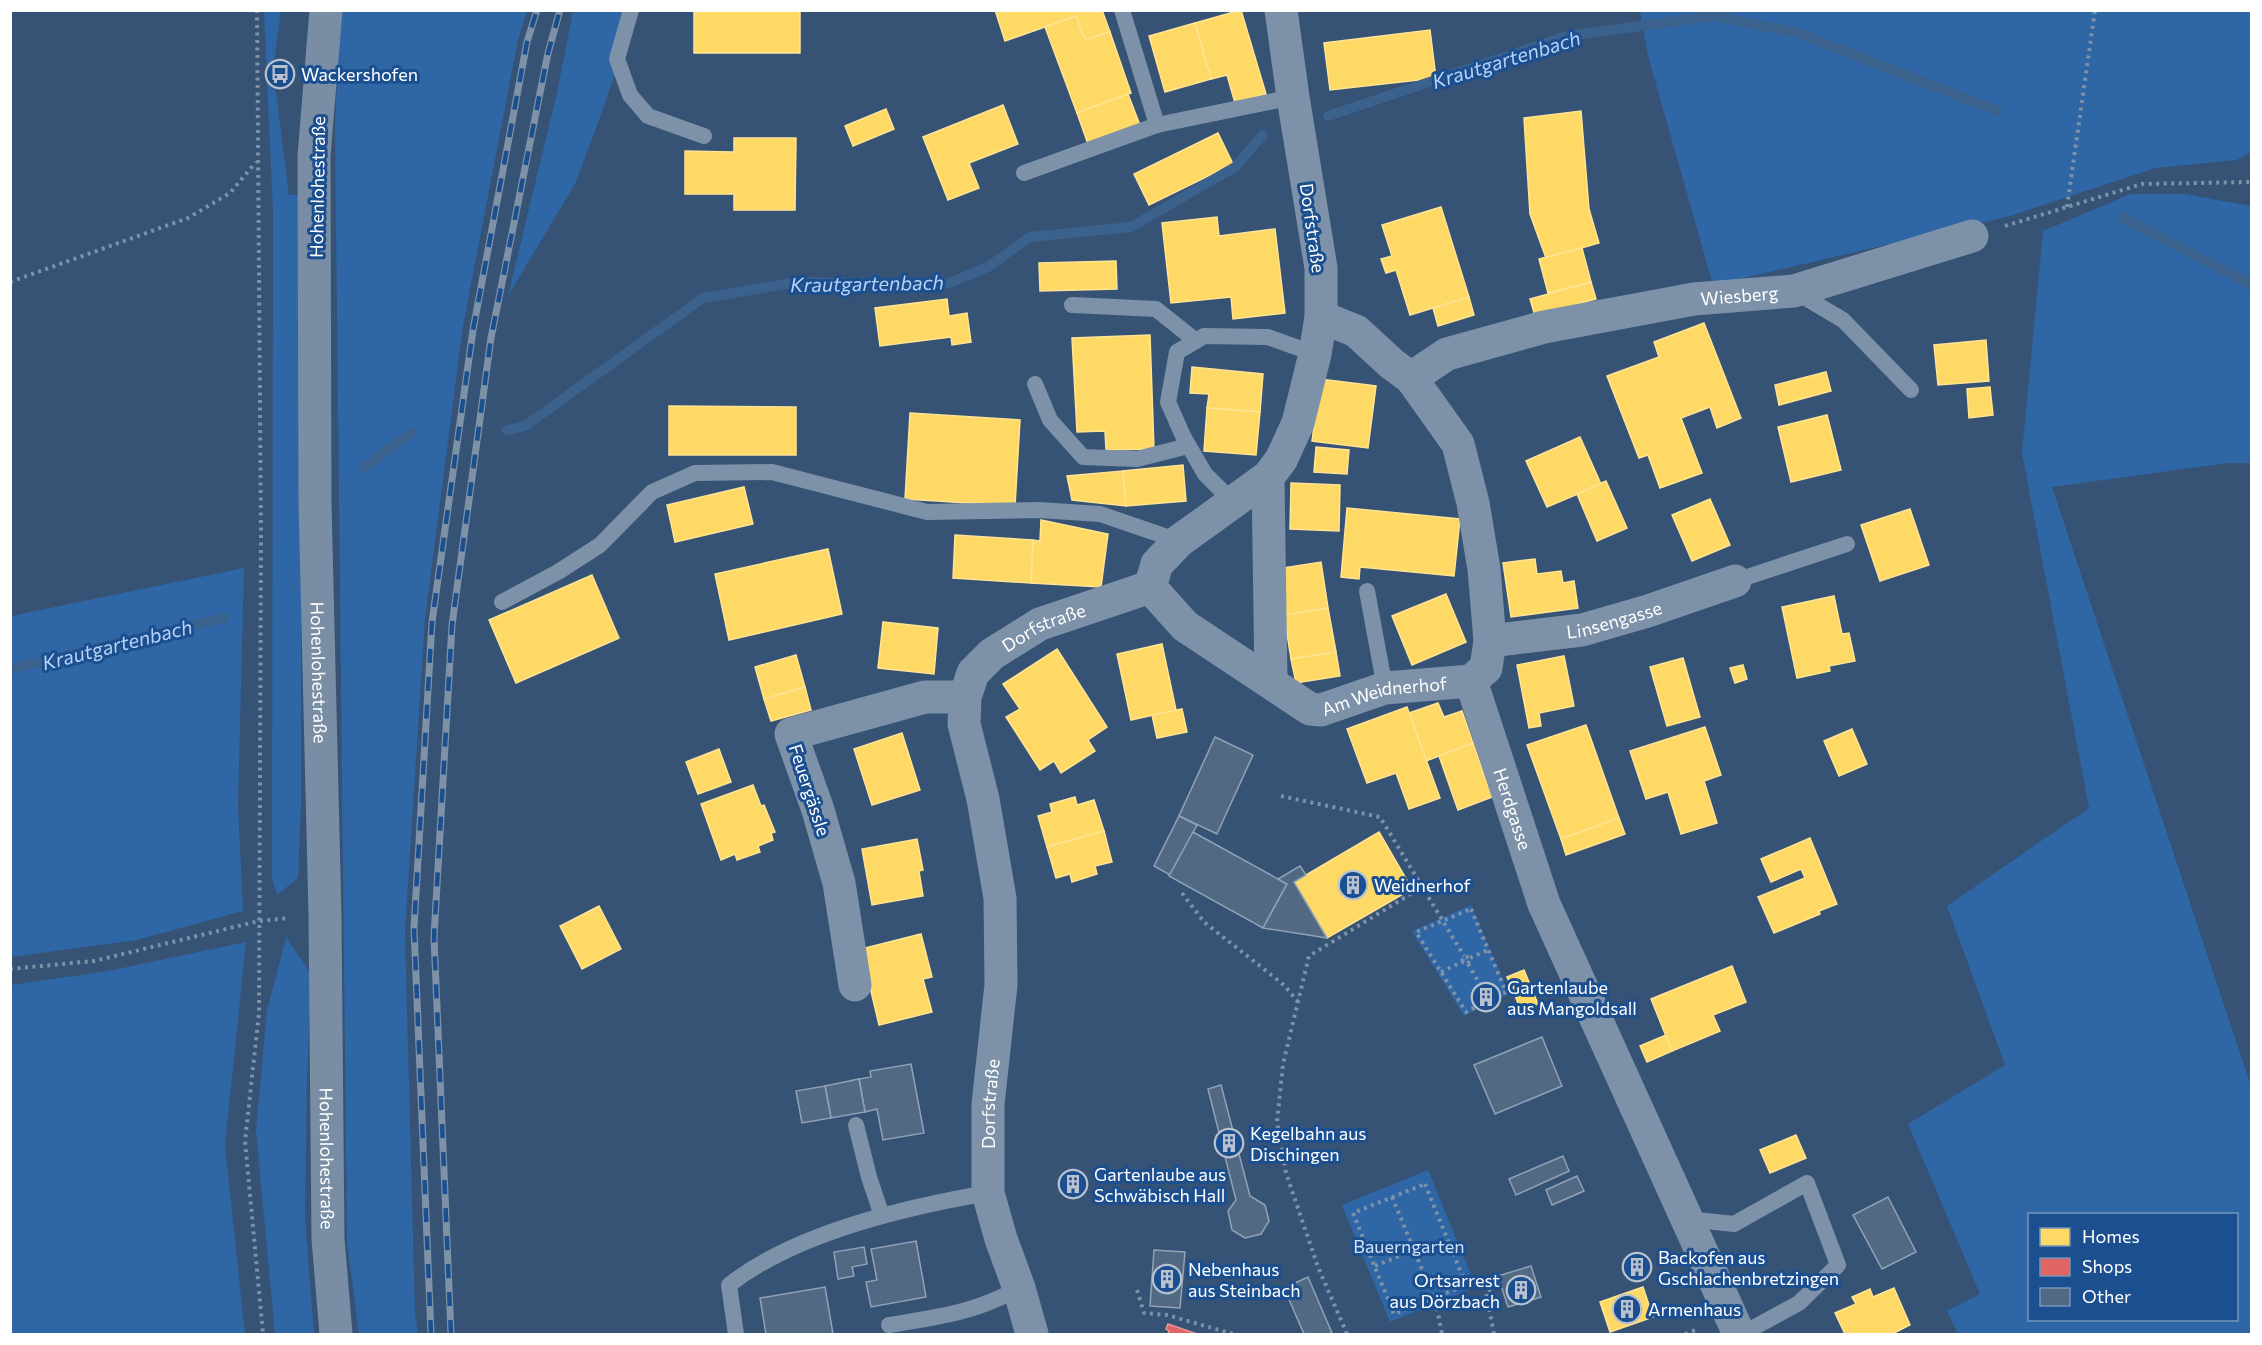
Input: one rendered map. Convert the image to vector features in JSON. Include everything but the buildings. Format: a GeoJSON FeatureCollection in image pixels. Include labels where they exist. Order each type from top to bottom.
{"type":"FeatureCollection","features":[{"type":"Feature","properties":{"kind":"street","name":"Hohenlohestraße"},"geometry":{"type":"LineString","coordinates":[[326,10],[314,156],[315,502],[325,904],[328,1239],[336,1335]]}},
{"type":"Feature","properties":{"kind":"street","name":"Dorfstraße"},"geometry":{"type":"LineString","coordinates":[[1032,1335],[988,1193],[988,1104],[1001,985],[1000,898],[983,799],[964,724],[965,697],[973,673],[992,654],[1040,624],[1150,587],[1157,564],[1179,541],[1268,477],[1281,460],[1298,423],[1315,354],[1321,317],[1321,268],[1281,10]]}},
{"type":"Feature","properties":{"kind":"street","name":"Wiesberg"},"geometry":{"type":"LineString","coordinates":[[1411,378],[1447,354],[1544,327],[1694,299],[1794,291],[1972,236]]}},
{"type":"Feature","properties":{"kind":"street"},"geometry":{"type":"LineString","coordinates":[[1321,317],[1356,331],[1411,378],[1458,444],[1473,503],[1484,569],[1490,641],[1486,669],[1471,681]]}},
{"type":"Feature","properties":{"kind":"street"},"geometry":{"type":"LineString","coordinates":[[1268,477],[1271,681]]}},
{"type":"Feature","properties":{"kind":"street","name":"Linsengasse"},"geometry":{"type":"LineString","coordinates":[[1490,641],[1582,630],[1648,611],[1735,581]]}},
{"type":"Feature","properties":{"kind":"street","name":"Am Weidnerhof"},"geometry":{"type":"LineString","coordinates":[[1150,587],[1185,626],[1310,709],[1321,711],[1385,688],[1471,681]]}},
{"type":"Feature","properties":{"kind":"street","name":"Herdgasse"},"geometry":{"type":"LineString","coordinates":[[1471,681],[1544,904],[1741,1335]]}},
{"type":"Feature","properties":{"kind":"street","name":"Feuergässle"},"geometry":{"type":"LineString","coordinates":[[855,985],[839,883],[818,810],[791,734],[925,697],[965,697]]}},
{"type":"Feature","properties":{"kind":"lane"},"geometry":{"type":"LineString","coordinates":[[631,10],[617,59],[630,95],[648,116],[704,136]]}},
{"type":"Feature","properties":{"kind":"lane"},"geometry":{"type":"LineString","coordinates":[[1122,10],[1157,125]]}},
{"type":"Feature","properties":{"kind":"lane"},"geometry":{"type":"LineString","coordinates":[[1024,173],[1157,125],[1293,97]]}},
{"type":"Feature","properties":{"kind":"lane"},"geometry":{"type":"LineString","coordinates":[[1794,291],[1843,320],[1911,390]]}},
{"type":"Feature","properties":{"kind":"lane"},"geometry":{"type":"LineString","coordinates":[[1072,305],[1156,309],[1196,341]]}},
{"type":"Feature","properties":{"kind":"lane"},"geometry":{"type":"LineString","coordinates":[[1233,502],[1205,474],[1188,446],[1168,402],[1177,352],[1204,336],[1268,337],[1315,354]]}},
{"type":"Feature","properties":{"kind":"lane"},"geometry":{"type":"LineString","coordinates":[[1035,384],[1050,420],[1083,457],[1137,459],[1188,446]]}},
{"type":"Feature","properties":{"kind":"lane"},"geometry":{"type":"LineString","coordinates":[[502,602],[558,572],[600,545],[652,492],[695,473],[772,472],[927,512],[1039,510],[1100,514],[1179,541]]}},
{"type":"Feature","properties":{"kind":"lane"},"geometry":{"type":"LineString","coordinates":[[1735,581],[1847,544]]}},
{"type":"Feature","properties":{"kind":"lane"},"geometry":{"type":"LineString","coordinates":[[1368,591],[1385,688]]}},
{"type":"Feature","properties":{"kind":"lane"},"geometry":{"type":"LineString","coordinates":[[856,1125],[868,1177],[882,1216]]}},
{"type":"Feature","properties":{"kind":"lane"},"geometry":{"type":"LineString","coordinates":[[1687,1219],[1734,1224],[1807,1182],[1838,1265],[1799,1303],[1741,1335]]}},
{"type":"Feature","properties":{"kind":"lane"},"geometry":{"type":"LineString","coordinates":[[735,1334],[729,1285],[751,1268],[826,1234],[882,1216],[988,1193]]}},
{"type":"Feature","properties":{"kind":"lane"},"geometry":{"type":"LineString","coordinates":[[889,1325],[974,1310],[1019,1288]]}},
{"type":"Feature","properties":{"kind":"path"},"geometry":{"type":"LineString","coordinates":[[257,10],[261,537],[259,1013],[245,1141],[263,1335]]}},
{"type":"Feature","properties":{"kind":"path"},"geometry":{"type":"LineString","coordinates":[[2067,207],[2095,10]]}},
{"type":"Feature","properties":{"kind":"path"},"geometry":{"type":"LineString","coordinates":[[10,282],[188,218],[230,193],[257,161]]}},
{"type":"Feature","properties":{"kind":"path"},"geometry":{"type":"LineString","coordinates":[[1972,236],[2142,184],[2252,182]]}},
{"type":"Feature","properties":{"kind":"path"},"geometry":{"type":"LineString","coordinates":[[1281,796],[1380,817],[1464,956],[1470,958],[1488,950]]}},
{"type":"Feature","properties":{"kind":"path"},"geometry":{"type":"LineString","coordinates":[[1347,1335],[1317,1267],[1286,1173],[1277,1122],[1282,1064],[1309,956],[1422,887]]}},
{"type":"Feature","properties":{"kind":"path"},"geometry":{"type":"LineString","coordinates":[[1182,893],[1204,922],[1284,985],[1298,1003]]}},
{"type":"Feature","properties":{"kind":"path"},"geometry":{"type":"LineString","coordinates":[[1471,909],[1488,950],[1506,992],[1496,997],[1490,986],[1474,993],[1480,1005],[1466,1012],[1416,932],[1471,909]]}},
{"type":"Feature","properties":{"kind":"path"},"geometry":{"type":"LineString","coordinates":[[10,969],[94,961],[259,921]]}},
{"type":"Feature","properties":{"kind":"path"},"geometry":{"type":"LineString","coordinates":[[1462,962],[1464,956]]}},
{"type":"Feature","properties":{"kind":"path"},"geometry":{"type":"LineString","coordinates":[[1468,964],[1470,958]]}},
{"type":"Feature","properties":{"kind":"path"},"geometry":{"type":"LineString","coordinates":[[1441,972],[1462,962],[1468,964],[1483,991]]}},
{"type":"Feature","properties":{"kind":"path"},"geometry":{"type":"LineString","coordinates":[[1425,1184],[1466,1285],[1394,1314],[1353,1213],[1392,1197],[1425,1184]]}},
{"type":"Feature","properties":{"kind":"path"},"geometry":{"type":"LineString","coordinates":[[1392,1197],[1434,1297],[1442,1335]]}},
{"type":"Feature","properties":{"kind":"path"},"geometry":{"type":"LineString","coordinates":[[1375,1266],[1414,1250]]}},
{"type":"Feature","properties":{"kind":"path"},"geometry":{"type":"LineString","coordinates":[[1494,1335],[1486,1292],[1501,1284]]}},
{"type":"Feature","properties":{"kind":"path"},"geometry":{"type":"LineString","coordinates":[[1137,1290],[1144,1313],[1167,1315],[1233,1335]]}},
{"type":"Feature","properties":{"kind":"green space"},"geometry":{"type":"Polygon","coordinates":[[[264,11],[281,11],[273,69],[289,195],[301,195],[301,805],[298,878],[277,895],[272,877],[273,212],[264,11]]]}},
{"type":"Feature","properties":{"kind":"green space"},"geometry":{"type":"Polygon","coordinates":[[[340,11],[527,11],[518,40],[463,326],[425,619],[405,932],[415,1313],[418,1334],[359,1334],[347,1242],[335,127],[340,11]]]}},
{"type":"Feature","properties":{"kind":"green space"},"geometry":{"type":"Polygon","coordinates":[[[573,11],[636,11],[575,184],[508,296],[557,93],[573,11]]]}},
{"type":"Feature","properties":{"kind":"green space"},"geometry":{"type":"Polygon","coordinates":[[[1640,11],[2251,11],[2251,152],[2237,160],[2155,168],[2010,216],[1713,285],[1648,56],[1640,11]]]}},
{"type":"Feature","properties":{"kind":"green space"},"geometry":{"type":"Polygon","coordinates":[[[2131,194],[2184,194],[2251,206],[2251,463],[2228,463],[2052,487],[2251,1086],[2251,1334],[1958,1334],[1947,1311],[1980,1294],[1908,1124],[2005,1065],[1947,906],[2089,808],[2022,453],[2043,231],[2131,194]]]}},
{"type":"Feature","properties":{"kind":"green space"},"geometry":{"type":"Polygon","coordinates":[[[244,568],[238,805],[243,911],[137,940],[11,957],[11,616],[244,568]]]}},
{"type":"Feature","properties":{"kind":"green space"},"geometry":{"type":"Polygon","coordinates":[[[1471,905],[1509,994],[1464,1016],[1412,931],[1471,905]]]}},
{"type":"Feature","properties":{"kind":"green space"},"geometry":{"type":"Polygon","coordinates":[[[286,937],[311,974],[305,1218],[314,1334],[275,1334],[256,1131],[267,1011],[286,937]]]}},
{"type":"Feature","properties":{"kind":"green space"},"geometry":{"type":"Polygon","coordinates":[[[246,942],[225,1145],[245,1334],[11,1334],[11,985],[108,971],[246,942]]]}},
{"type":"Feature","properties":{"kind":"green space","name":"Bauerngarten"},"geometry":{"type":"Polygon","coordinates":[[[1428,1170],[1476,1287],[1390,1322],[1342,1205],[1428,1170]]]}},
{"type":"Feature","properties":{"kind":"waterway","name":"Krautgartenbach"},"geometry":{"type":"LineString","coordinates":[[1328,116],[1567,36],[1714,16],[1798,33],[1997,111]]}},
{"type":"Feature","properties":{"kind":"waterway","name":"Krautgartenbach"},"geometry":{"type":"LineString","coordinates":[[507,430],[525,426],[703,298],[799,282],[947,284],[988,267],[1030,237],[1131,227],[1235,167],[1263,135]]}},
{"type":"Feature","properties":{"kind":"waterway","name":"Krautgartenbach"},"geometry":{"type":"LineString","coordinates":[[2123,218],[2252,285]]}},
{"type":"Feature","properties":{"kind":"waterway","name":"Krautgartenbach"},"geometry":{"type":"LineString","coordinates":[[364,468],[411,433]]}},
{"type":"Feature","properties":{"kind":"waterway","name":"Krautgartenbach"},"geometry":{"type":"LineString","coordinates":[[10,669],[224,618]]}},
{"type":"Feature","properties":{"kind":"railway"},"geometry":{"type":"LineString","coordinates":[[431,1334],[414,928],[432,622],[473,330],[527,42],[537,10]]}},
{"type":"Feature","properties":{"kind":"railway"},"geometry":{"type":"LineString","coordinates":[[451,1334],[434,937],[452,625],[491,338],[548,53],[560,10]]}},
{"type":"Feature","properties":{"kind":"place","name":"Wackershofen"},"geometry":{"type":"Point","coordinates":[280,74]}},
{"type":"Feature","properties":{"kind":"place","name":"Weidnerhof"},"geometry":{"type":"Point","coordinates":[1353,885]}},
{"type":"Feature","properties":{"kind":"place","name":"Gartenlaube aus Mangoldsall"},"geometry":{"type":"Point","coordinates":[1486,997]}},
{"type":"Feature","properties":{"kind":"place","name":"Kegelbahn aus Dischingen"},"geometry":{"type":"Point","coordinates":[1229,1143]}},
{"type":"Feature","properties":{"kind":"place","name":"Gartenlaube aus Schwäbisch Hall"},"geometry":{"type":"Point","coordinates":[1073,1184]}},
{"type":"Feature","properties":{"kind":"place","name":"Backofen aus Gschlachenbretzingen"},"geometry":{"type":"Point","coordinates":[1637,1267]}},
{"type":"Feature","properties":{"kind":"place","name":"Nebenhaus aus Steinbach"},"geometry":{"type":"Point","coordinates":[1167,1279]}},
{"type":"Feature","properties":{"kind":"place","name":"Ortsarrest aus Dörzbach"},"geometry":{"type":"Point","coordinates":[1521,1290]}},
{"type":"Feature","properties":{"kind":"place","name":"Armenhaus"},"geometry":{"type":"Point","coordinates":[1627,1309]}}]}
